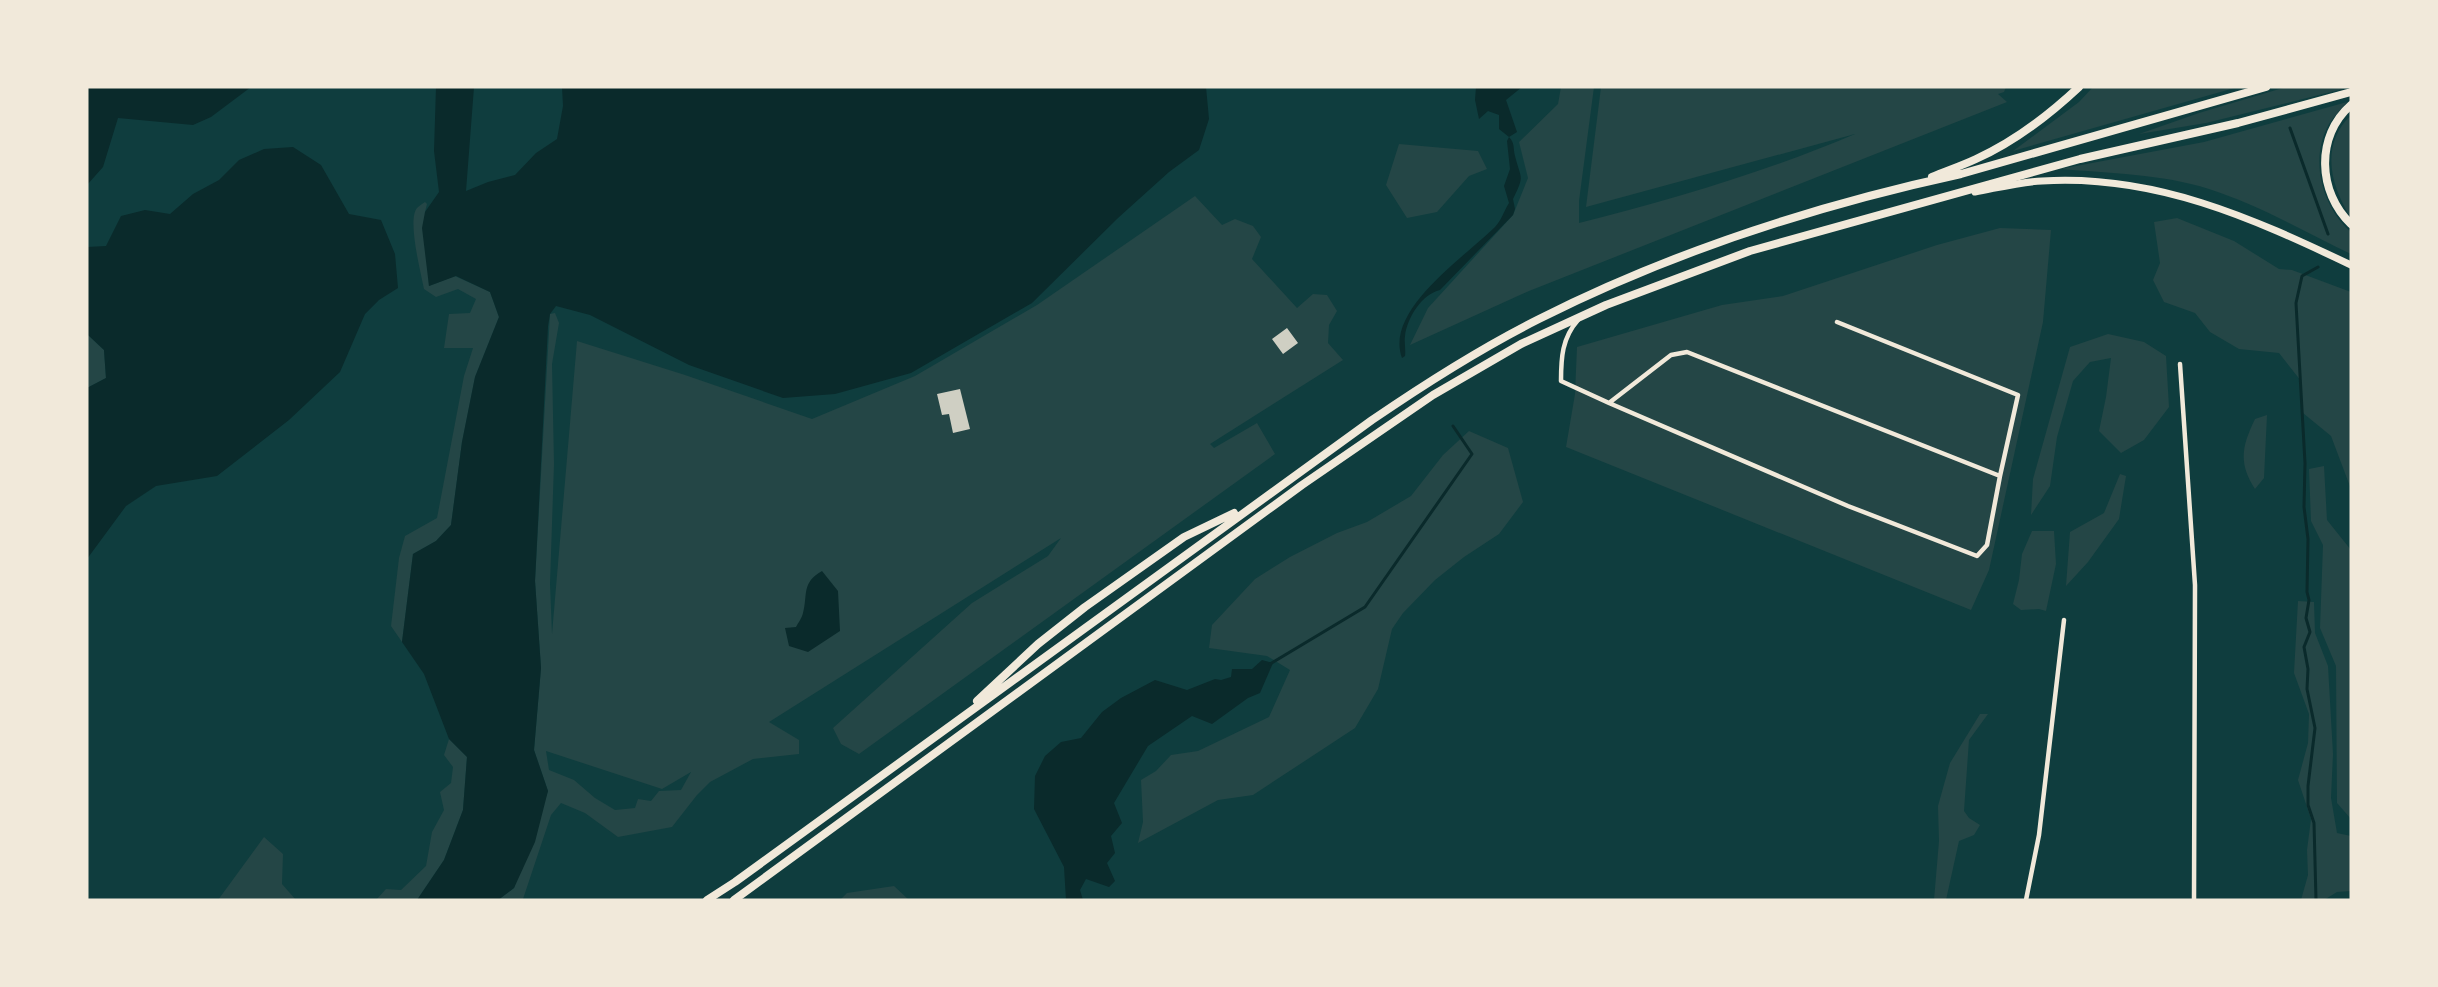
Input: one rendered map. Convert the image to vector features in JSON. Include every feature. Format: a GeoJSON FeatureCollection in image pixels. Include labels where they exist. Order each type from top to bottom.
{"type":"FeatureCollection","features":[{"type":"Feature","properties":{"kind":"highway"},"geometry":{"type":"LineString","coordinates":[[1912,185],[1999,147],[2049,114],[2079,87]]}},
{"type":"Feature","properties":{"kind":"highway"},"geometry":{"type":"LineString","coordinates":[[707,900],[952,725],[1261,498],[1425,384],[1539,318],[1690,253],[1912,185],[1961,174],[2266,87]]}},
{"type":"Feature","properties":{"kind":"highway"},"geometry":{"type":"LineString","coordinates":[[734,900],[1285,497],[1379,431],[1483,365],[1581,316],[1655,285],[1750,251],[2080,159],[2238,123],[2351,92]]}},
{"type":"Feature","properties":{"kind":"highway"},"geometry":{"type":"LineString","coordinates":[[2351,105],[2331,129],[2326,147],[2325,166],[2329,188],[2337,207],[2351,224]]}},
{"type":"Feature","properties":{"kind":"highway"},"geometry":{"type":"LineString","coordinates":[[952,725],[1038,644],[1085,607],[1184,537],[1261,498]]}},
{"type":"Feature","properties":{"kind":"main road"},"geometry":{"type":"LineString","coordinates":[[1919,203],[2029,182],[2069,180],[2123,185],[2177,195],[2233,212],[2351,265]]}},
{"type":"Feature","properties":{"kind":"street"},"geometry":{"type":"LineString","coordinates":[[1581,316],[1566,337],[1562,354],[1561,381],[1848,506],[1977,556],[1987,544],[2018,395],[1837,322]]}},
{"type":"Feature","properties":{"kind":"street"},"geometry":{"type":"LineString","coordinates":[[1609,403],[1671,355],[1687,352],[2000,476]]}},
{"type":"Feature","properties":{"kind":"street"},"geometry":{"type":"LineString","coordinates":[[2180,364],[2195,585],[2194,900]]}},
{"type":"Feature","properties":{"kind":"street"},"geometry":{"type":"LineString","coordinates":[[2026,900],[2039,835],[2064,620]]}},
{"type":"Feature","properties":{"kind":"shaded area"},"geometry":{"type":"Polygon","coordinates":[[[87,87],[251,87],[211,117],[193,125],[118,118],[103,167],[87,185],[87,87]]]}},
{"type":"Feature","properties":{"kind":"shaded area"},"geometry":{"type":"Polygon","coordinates":[[[436,87],[474,87],[466,191],[515,175],[536,153],[557,139],[563,106],[562,87],[1206,87],[1209,119],[1199,150],[1169,172],[1118,218],[1032,303],[911,373],[835,394],[783,398],[689,365],[590,315],[556,306],[550,314],[548,326],[535,581],[541,668],[534,750],[548,791],[535,842],[514,888],[498,900],[417,900],[444,860],[463,810],[467,757],[449,739],[424,674],[402,642],[413,554],[436,541],[451,525],[462,442],[475,377],[499,317],[490,292],[456,276],[429,286],[422,228],[425,212],[439,192],[434,151],[436,87]]]}},
{"type":"Feature","properties":{"kind":"shaded area"},"geometry":{"type":"Polygon","coordinates":[[[1476,87],[1522,87],[1506,100],[1517,132],[1509,137],[1499,129],[1499,115],[1488,111],[1479,119],[1475,100],[1476,87]]]}},
{"type":"Feature","properties":{"kind":"shaded area"},"geometry":{"type":"Polygon","coordinates":[[[1561,87],[1594,87],[1579,201],[1579,223],[1719,184],[1788,161],[1855,134],[1586,207],[1601,87],[2006,87],[2004,92],[1998,94],[2007,102],[1529,291],[1410,345],[1428,308],[1513,215],[1528,178],[1519,142],[1558,104],[1561,87]]]}},
{"type":"Feature","properties":{"kind":"shaded area"},"geometry":{"type":"Polygon","coordinates":[[[2093,87],[2238,87],[2013,151],[2079,102],[2093,87]]]}},
{"type":"Feature","properties":{"kind":"shaded area"},"geometry":{"type":"Polygon","coordinates":[[[2286,87],[2351,87],[2206,123],[2139,134],[2199,113],[2286,87]]]}},
{"type":"Feature","properties":{"kind":"shaded area"},"geometry":{"type":"Polygon","coordinates":[[[2347,102],[2329,124],[2323,138],[2320,167],[2326,196],[2341,222],[2351,232],[2351,254],[2264,211],[2209,189],[2154,177],[2060,169],[2204,142],[2347,102]]]}},
{"type":"Feature","properties":{"kind":"shaded area"},"geometry":{"type":"Polygon","coordinates":[[[2351,115],[2351,218],[2334,179],[2332,152],[2341,127],[2351,115]]]}},
{"type":"Feature","properties":{"kind":"shaded area"},"geometry":{"type":"Polygon","coordinates":[[[1509,137],[1513,144],[1521,177],[1513,199],[1515,209],[1513,215],[1440,290],[1427,296],[1416,308],[1406,329],[1405,356],[1402,358],[1400,340],[1405,321],[1416,303],[1431,285],[1495,227],[1509,203],[1504,186],[1510,169],[1507,141],[1509,137]]]}},
{"type":"Feature","properties":{"kind":"shaded area"},"geometry":{"type":"Polygon","coordinates":[[[1399,144],[1478,151],[1487,169],[1469,176],[1437,212],[1407,218],[1386,185],[1399,144]]]}},
{"type":"Feature","properties":{"kind":"shaded area"},"geometry":{"type":"Polygon","coordinates":[[[293,147],[321,165],[349,214],[381,220],[395,254],[398,288],[379,300],[365,314],[340,372],[289,420],[217,476],[156,486],[126,506],[87,559],[87,388],[106,378],[104,350],[87,334],[87,247],[106,246],[121,216],[145,210],[170,214],[193,194],[219,180],[239,160],[264,149],[293,147]]]}},
{"type":"Feature","properties":{"kind":"shaded area"},"geometry":{"type":"Polygon","coordinates":[[[1195,196],[1222,225],[1235,219],[1253,226],[1261,237],[1252,259],[1297,308],[1313,294],[1327,295],[1337,311],[1329,325],[1328,343],[1343,360],[1210,444],[1214,448],[1257,423],[1275,454],[859,754],[841,744],[833,728],[972,603],[1048,556],[1061,538],[769,722],[799,740],[799,754],[753,759],[710,782],[672,827],[618,837],[585,813],[561,803],[551,815],[523,899],[498,900],[514,888],[548,791],[534,750],[541,668],[535,581],[550,314],[555,313],[559,323],[552,364],[554,464],[550,584],[552,634],[577,341],[812,419],[915,376],[1037,305],[1195,196]],[[546,751],[549,770],[574,780],[595,798],[615,810],[635,808],[638,799],[651,801],[659,791],[681,790],[691,772],[662,789],[546,751]]]}},
{"type":"Feature","properties":{"kind":"shaded area"},"geometry":{"type":"Polygon","coordinates":[[[425,202],[427,204],[425,212],[429,286],[455,276],[490,292],[499,317],[475,377],[462,442],[451,525],[436,541],[413,554],[402,642],[391,626],[399,558],[405,536],[437,518],[464,376],[473,348],[444,348],[449,314],[470,313],[476,299],[458,289],[436,297],[424,289],[413,223],[417,208],[425,202]]]}},
{"type":"Feature","properties":{"kind":"shaded area"},"geometry":{"type":"Polygon","coordinates":[[[2177,218],[2234,241],[2279,269],[2292,270],[2351,292],[2351,489],[2331,436],[2303,413],[2301,381],[2279,353],[2239,349],[2210,332],[2195,313],[2164,302],[2153,280],[2160,263],[2154,222],[2177,218]]]}},
{"type":"Feature","properties":{"kind":"shaded area"},"geometry":{"type":"Polygon","coordinates":[[[2000,228],[2051,230],[2043,322],[1989,570],[1971,610],[1566,447],[1575,394],[1577,347],[1722,305],[1783,296],[1937,245],[2000,228]]]}},
{"type":"Feature","properties":{"kind":"shaded area"},"geometry":{"type":"Polygon","coordinates":[[[87,334],[104,350],[106,378],[87,388],[87,334]]]}},
{"type":"Feature","properties":{"kind":"shaded area"},"geometry":{"type":"Polygon","coordinates":[[[2108,334],[2144,342],[2166,356],[2169,407],[2144,440],[2121,453],[2099,431],[2111,358],[2090,362],[2073,381],[2057,437],[2050,486],[2031,515],[2033,479],[2070,347],[2108,334]]]}},
{"type":"Feature","properties":{"kind":"shaded area"},"geometry":{"type":"Polygon","coordinates":[[[2267,415],[2264,478],[2255,489],[2244,463],[2245,446],[2255,419],[2267,415]]]}},
{"type":"Feature","properties":{"kind":"shaded area"},"geometry":{"type":"Polygon","coordinates":[[[1469,431],[1508,448],[1523,502],[1499,534],[1435,580],[1403,613],[1392,629],[1378,689],[1355,728],[1253,795],[1218,800],[1138,843],[1143,822],[1141,780],[1156,771],[1171,755],[1198,751],[1269,717],[1290,670],[1267,656],[1209,648],[1212,625],[1255,579],[1290,557],[1337,533],[1367,522],[1411,496],[1443,455],[1469,431]]]}},
{"type":"Feature","properties":{"kind":"shaded area"},"geometry":{"type":"Polygon","coordinates":[[[2324,466],[2327,520],[2351,550],[2351,819],[2337,803],[2336,666],[2320,628],[2323,545],[2311,521],[2309,469],[2324,466]]]}},
{"type":"Feature","properties":{"kind":"shaded area"},"geometry":{"type":"Polygon","coordinates":[[[2120,474],[2126,476],[2119,519],[2088,562],[2066,586],[2070,532],[2104,513],[2120,474]]]}},
{"type":"Feature","properties":{"kind":"shaded area"},"geometry":{"type":"Polygon","coordinates":[[[2032,531],[2054,531],[2056,564],[2046,611],[2021,610],[2013,604],[2022,554],[2032,531]]]}},
{"type":"Feature","properties":{"kind":"shaded area"},"geometry":{"type":"Polygon","coordinates":[[[822,571],[838,591],[840,631],[808,652],[789,646],[785,628],[796,627],[802,615],[808,585],[822,571]]]}},
{"type":"Feature","properties":{"kind":"shaded area"},"geometry":{"type":"Polygon","coordinates":[[[2298,601],[2314,602],[2315,633],[2328,666],[2333,754],[2331,798],[2337,833],[2351,836],[2351,891],[2337,892],[2324,900],[2301,900],[2308,875],[2307,850],[2311,819],[2298,780],[2308,743],[2309,714],[2294,673],[2298,601]]]}},
{"type":"Feature","properties":{"kind":"shaded area"},"geometry":{"type":"Polygon","coordinates":[[[1262,660],[1273,663],[1260,693],[1248,698],[1212,724],[1192,716],[1148,746],[1114,803],[1122,823],[1111,836],[1115,853],[1107,863],[1115,881],[1109,887],[1086,879],[1080,890],[1083,900],[1066,900],[1064,867],[1034,809],[1035,776],[1045,756],[1061,742],[1081,738],[1102,712],[1121,698],[1155,680],[1187,690],[1215,679],[1231,677],[1232,669],[1252,669],[1262,660]]]}},
{"type":"Feature","properties":{"kind":"shaded area"},"geometry":{"type":"Polygon","coordinates":[[[1980,714],[1988,714],[1969,740],[1964,811],[1969,818],[1980,825],[1974,835],[1959,841],[1946,900],[1934,900],[1939,841],[1938,806],[1950,763],[1980,714]]]}},
{"type":"Feature","properties":{"kind":"shaded area"},"geometry":{"type":"Polygon","coordinates":[[[449,739],[467,757],[463,810],[444,860],[417,900],[376,900],[386,889],[401,890],[426,866],[432,832],[444,810],[440,792],[451,783],[453,767],[444,755],[449,739]]]}},
{"type":"Feature","properties":{"kind":"shaded area"},"geometry":{"type":"Polygon","coordinates":[[[264,837],[283,854],[282,884],[296,900],[218,900],[264,837]]]}},
{"type":"Feature","properties":{"kind":"shaded area"},"geometry":{"type":"Polygon","coordinates":[[[894,886],[909,900],[840,900],[847,893],[894,886]]]}},
{"type":"Feature","properties":{"kind":"building"},"geometry":{"type":"Polygon","coordinates":[[[1287,328],[1298,343],[1283,354],[1272,339],[1287,328]]]}},
{"type":"Feature","properties":{"kind":"building"},"geometry":{"type":"Polygon","coordinates":[[[960,389],[970,429],[953,433],[949,414],[942,415],[937,394],[960,389]]]}},
{"type":"Feature","properties":{"kind":"waterway"},"geometry":{"type":"LineString","coordinates":[[2290,128],[2328,234]]}},
{"type":"Feature","properties":{"kind":"waterway"},"geometry":{"type":"LineString","coordinates":[[2316,900],[2314,823],[2308,805],[2315,728],[2307,689],[2308,669],[2304,647],[2310,632],[2306,618],[2309,600],[2307,592],[2308,539],[2304,507],[2305,463],[2296,303],[2302,276],[2318,267]]}},
{"type":"Feature","properties":{"kind":"waterway"},"geometry":{"type":"LineString","coordinates":[[1270,664],[1365,607],[1472,454],[1453,426]]}}]}
